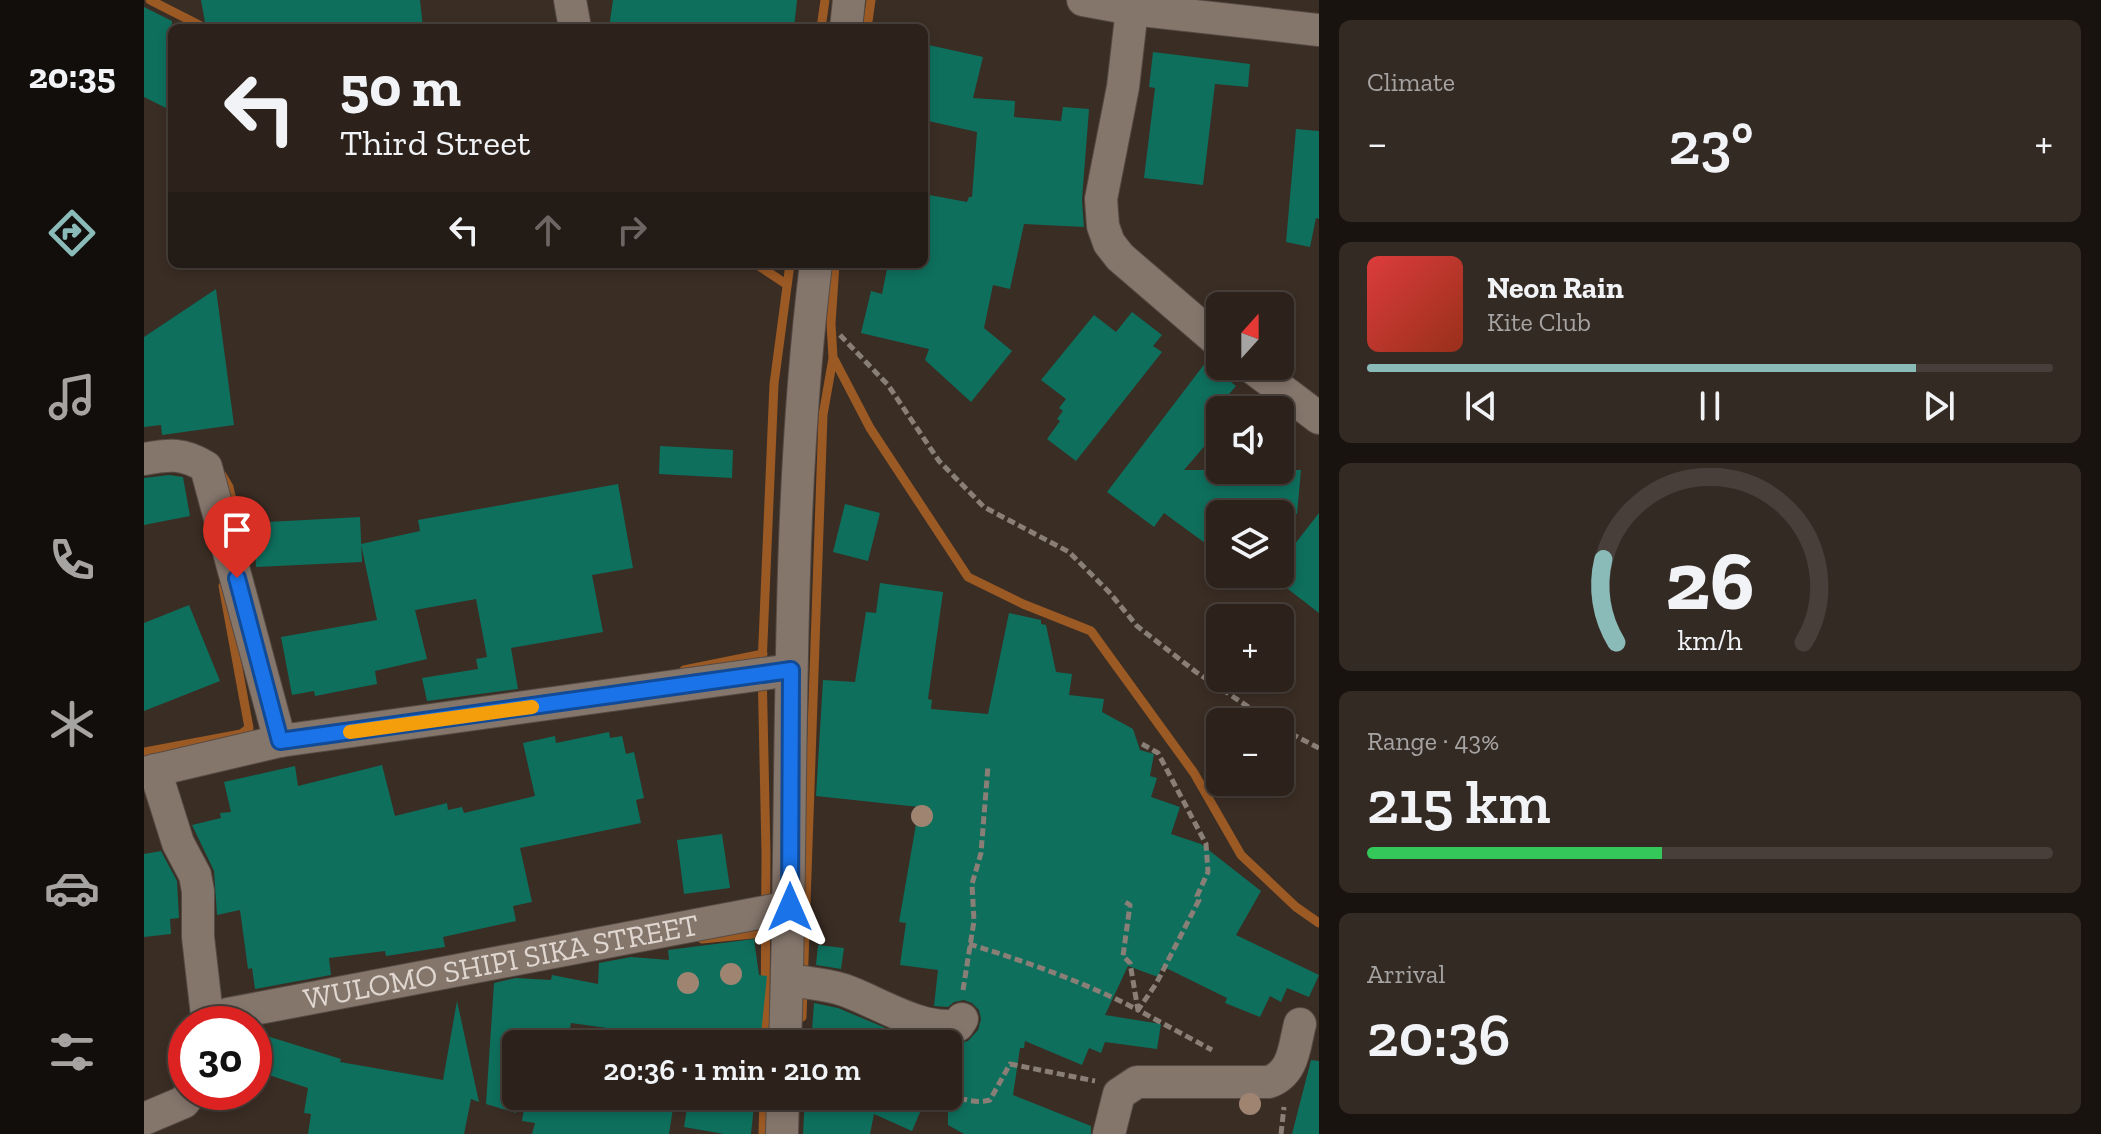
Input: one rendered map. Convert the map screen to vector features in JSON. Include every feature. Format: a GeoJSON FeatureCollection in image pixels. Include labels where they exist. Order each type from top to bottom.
{"type":"FeatureCollection","features":[{"type":"Feature","properties":{"kind":"street"},"geometry":{"type":"LineString","coordinates":[[570,0],[574,24]]}},
{"type":"Feature","properties":{"kind":"street"},"geometry":{"type":"LineString","coordinates":[[846,24],[849,0]]}},
{"type":"Feature","properties":{"kind":"street"},"geometry":{"type":"LineString","coordinates":[[1083,0],[1132,9],[1319,30]]}},
{"type":"Feature","properties":{"kind":"street"},"geometry":{"type":"LineString","coordinates":[[1132,9],[1123,87],[1101,199],[1103,226],[1109,243],[1120,257],[1206,331]]}},
{"type":"Feature","properties":{"kind":"street"},"geometry":{"type":"LineString","coordinates":[[786,1030],[790,907],[791,670],[802,398],[816,268]]}},
{"type":"Feature","properties":{"kind":"street"},"geometry":{"type":"LineString","coordinates":[[1269,380],[1319,418]]}},
{"type":"Feature","properties":{"kind":"street"},"geometry":{"type":"LineString","coordinates":[[144,459],[174,454],[192,458],[206,467],[280,741]]}},
{"type":"Feature","properties":{"kind":"street"},"geometry":{"type":"LineString","coordinates":[[208,1006],[198,937],[195,875],[178,843],[149,772],[280,741],[791,670]]}},
{"type":"Feature","properties":{"kind":"street","name":"WULOMO SHIPI SIKA STREET"},"geometry":{"type":"LineString","coordinates":[[270,1006],[790,907]]}},
{"type":"Feature","properties":{"kind":"street"},"geometry":{"type":"LineString","coordinates":[[788,980],[846,991],[930,1025],[958,1025],[962,1019]]}},
{"type":"Feature","properties":{"kind":"street"},"geometry":{"type":"LineString","coordinates":[[1109,1134],[1119,1094],[1137,1082],[1269,1082],[1279,1078],[1288,1070],[1300,1024]]}},
{"type":"Feature","properties":{"kind":"street"},"geometry":{"type":"LineString","coordinates":[[144,1119],[168,1109]]}},
{"type":"Feature","properties":{"kind":"street"},"geometry":{"type":"LineString","coordinates":[[782,1134],[783,1110]]}},
{"type":"Feature","properties":{"kind":"path"},"geometry":{"type":"LineString","coordinates":[[811,312],[841,336],[888,385],[939,461],[984,507],[1069,552],[1137,626],[1196,672],[1250,708]]}},
{"type":"Feature","properties":{"kind":"path"},"geometry":{"type":"LineString","coordinates":[[1294,735],[1319,748]]}},
{"type":"Feature","properties":{"kind":"path"},"geometry":{"type":"LineString","coordinates":[[1138,1010],[1156,984],[1199,900],[1197,896],[1208,872],[1206,844],[1186,805],[1158,753],[1142,744]]}},
{"type":"Feature","properties":{"kind":"path"},"geometry":{"type":"LineString","coordinates":[[962,1019],[974,921],[972,884],[981,853],[988,766]]}},
{"type":"Feature","properties":{"kind":"path"},"geometry":{"type":"LineString","coordinates":[[1122,900],[1130,905],[1123,956],[1130,963],[1138,1010]]}},
{"type":"Feature","properties":{"kind":"path"},"geometry":{"type":"LineString","coordinates":[[969,944],[1031,963],[1106,993],[1217,1053]]}},
{"type":"Feature","properties":{"kind":"path"},"geometry":{"type":"LineString","coordinates":[[962,1100],[990,1100],[1010,1064],[1126,1088]]}},
{"type":"Feature","properties":{"kind":"building"},"geometry":{"type":"Polygon","coordinates":[[[201,0],[420,0],[423,24],[205,24],[201,0]]]}},
{"type":"Feature","properties":{"kind":"building"},"geometry":{"type":"Polygon","coordinates":[[[613,0],[797,0],[794,24],[610,24],[613,0]]]}},
{"type":"Feature","properties":{"kind":"building"},"geometry":{"type":"Polygon","coordinates":[[[144,7],[172,21],[172,24],[168,24],[168,109],[144,97],[144,7]]]}},
{"type":"Feature","properties":{"kind":"building"},"geometry":{"type":"Polygon","coordinates":[[[928,45],[983,57],[973,98],[1015,101],[1014,117],[1061,121],[1063,107],[1089,109],[1082,200],[1084,227],[1024,224],[1010,289],[993,285],[984,328],[1012,351],[971,402],[925,360],[929,349],[861,333],[871,291],[882,294],[887,268],[928,268],[928,195],[967,202],[972,197],[977,132],[928,121],[928,45]]]}},
{"type":"Feature","properties":{"kind":"building"},"geometry":{"type":"Polygon","coordinates":[[[1153,52],[1250,64],[1248,87],[1215,84],[1203,185],[1144,178],[1155,88],[1149,87],[1153,52]]]}},
{"type":"Feature","properties":{"kind":"building"},"geometry":{"type":"Polygon","coordinates":[[[1296,129],[1319,131],[1319,219],[1316,218],[1310,247],[1286,242],[1296,129]]]}},
{"type":"Feature","properties":{"kind":"building"},"geometry":{"type":"Polygon","coordinates":[[[216,289],[234,425],[162,435],[161,425],[144,427],[144,337],[216,289]]]}},
{"type":"Feature","properties":{"kind":"building"},"geometry":{"type":"Polygon","coordinates":[[[1132,312],[1162,335],[1153,346],[1162,352],[1076,461],[1047,439],[1060,421],[1057,419],[1063,411],[1059,408],[1066,399],[1041,380],[1094,315],[1116,332],[1132,312]]]}},
{"type":"Feature","properties":{"kind":"building"},"geometry":{"type":"Polygon","coordinates":[[[1206,362],[1206,380],[1228,380],[1236,386],[1227,396],[1206,396],[1206,444],[1184,470],[1206,470],[1206,484],[1294,484],[1294,470],[1301,470],[1297,514],[1294,514],[1294,500],[1206,500],[1206,544],[1164,513],[1154,527],[1107,492],[1206,362]]]}},
{"type":"Feature","properties":{"kind":"building"},"geometry":{"type":"Polygon","coordinates":[[[660,446],[733,450],[732,478],[659,474],[660,446]]]}},
{"type":"Feature","properties":{"kind":"building"},"geometry":{"type":"Polygon","coordinates":[[[183,477],[190,516],[144,525],[144,478],[183,477]]]}},
{"type":"Feature","properties":{"kind":"building"},"geometry":{"type":"Polygon","coordinates":[[[618,484],[633,568],[592,575],[603,632],[511,648],[518,689],[427,701],[422,678],[478,669],[476,659],[487,657],[476,599],[415,610],[427,659],[375,671],[377,684],[315,696],[314,691],[292,695],[281,637],[377,620],[361,544],[420,531],[418,520],[618,484]]]}},
{"type":"Feature","properties":{"kind":"building"},"geometry":{"type":"Polygon","coordinates":[[[845,504],[880,513],[868,561],[833,552],[845,504]]]}},
{"type":"Feature","properties":{"kind":"building"},"geometry":{"type":"Polygon","coordinates":[[[1319,513],[1319,613],[1287,588],[1294,588],[1294,545],[1319,513]]]}},
{"type":"Feature","properties":{"kind":"building"},"geometry":{"type":"Polygon","coordinates":[[[360,517],[362,562],[256,567],[255,542],[269,542],[268,522],[360,517]]]}},
{"type":"Feature","properties":{"kind":"building"},"geometry":{"type":"Polygon","coordinates":[[[880,583],[943,592],[928,699],[932,700],[931,709],[988,714],[1009,613],[1041,620],[1041,624],[1046,625],[1056,672],[1072,674],[1069,695],[1104,699],[1102,712],[1133,729],[1140,750],[1154,754],[1150,776],[1157,778],[1151,797],[1180,807],[1171,834],[1201,844],[1261,891],[1236,935],[1319,975],[1309,997],[1287,988],[1281,1002],[1270,996],[1260,1017],[1225,1003],[1227,998],[1162,966],[1158,977],[1128,966],[1105,1015],[1161,1024],[1157,1049],[1105,1042],[1101,1053],[1089,1048],[1082,1065],[1025,1041],[1024,1048],[1020,1048],[1013,1095],[1091,1126],[1091,1134],[964,1134],[948,1125],[948,1110],[962,1110],[962,1042],[968,1041],[978,1030],[981,1019],[979,1010],[964,1000],[948,1007],[934,1006],[938,970],[900,965],[906,923],[899,922],[919,807],[816,796],[823,680],[855,682],[866,612],[876,613],[880,583]]]}},
{"type":"Feature","properties":{"kind":"building"},"geometry":{"type":"Polygon","coordinates":[[[189,605],[220,681],[144,711],[144,623],[189,605]]]}},
{"type":"Feature","properties":{"kind":"building"},"geometry":{"type":"Polygon","coordinates":[[[609,732],[610,738],[622,736],[626,754],[634,752],[644,798],[636,800],[641,823],[520,848],[532,902],[513,906],[516,921],[443,937],[445,947],[386,956],[385,951],[329,958],[331,975],[255,989],[252,968],[248,969],[240,910],[217,915],[214,871],[192,825],[221,818],[220,813],[231,812],[224,782],[295,766],[298,786],[382,765],[395,816],[447,803],[448,810],[462,807],[464,813],[535,796],[523,743],[555,736],[556,743],[609,732]]]}},
{"type":"Feature","properties":{"kind":"building"},"geometry":{"type":"Polygon","coordinates":[[[722,834],[730,888],[684,894],[677,840],[722,834]]]}},
{"type":"Feature","properties":{"kind":"building"},"geometry":{"type":"Polygon","coordinates":[[[161,851],[177,881],[179,918],[170,919],[171,934],[144,937],[144,854],[161,851]]]}},
{"type":"Feature","properties":{"kind":"building"},"geometry":{"type":"Polygon","coordinates":[[[754,939],[759,975],[767,976],[761,1030],[621,1030],[571,1023],[570,1030],[502,1030],[502,1109],[486,1104],[494,983],[516,978],[551,980],[552,975],[598,984],[599,963],[631,957],[669,960],[668,950],[754,939]]]}},
{"type":"Feature","properties":{"kind":"building"},"geometry":{"type":"Polygon","coordinates":[[[818,945],[844,948],[841,969],[816,965],[818,945]]]}},
{"type":"Feature","properties":{"kind":"building"},"geometry":{"type":"Polygon","coordinates":[[[457,1001],[479,1102],[471,1099],[464,1134],[308,1134],[311,1114],[304,1113],[308,1088],[272,1076],[272,1038],[341,1059],[340,1062],[443,1080],[457,1001]]]}},
{"type":"Feature","properties":{"kind":"building"},"geometry":{"type":"Polygon","coordinates":[[[814,1003],[838,1008],[891,1030],[812,1030],[814,1003]]]}},
{"type":"Feature","properties":{"kind":"building"},"geometry":{"type":"Polygon","coordinates":[[[1311,1060],[1319,1061],[1319,1134],[1292,1134],[1311,1060]]]}},
{"type":"Feature","properties":{"kind":"building"},"geometry":{"type":"Polygon","coordinates":[[[524,1110],[673,1110],[669,1134],[532,1134],[535,1123],[522,1121],[524,1110]]]}},
{"type":"Feature","properties":{"kind":"building"},"geometry":{"type":"Polygon","coordinates":[[[687,1110],[754,1110],[751,1134],[724,1134],[684,1127],[687,1110]]]}},
{"type":"Feature","properties":{"kind":"building"},"geometry":{"type":"Polygon","coordinates":[[[804,1110],[921,1110],[912,1131],[874,1114],[870,1134],[803,1134],[804,1110]]]}},
{"type":"Feature","properties":{"kind":"waterway"},"geometry":{"type":"LineString","coordinates":[[150,0],[197,24]]}},
{"type":"Feature","properties":{"kind":"waterway"},"geometry":{"type":"LineString","coordinates":[[822,24],[825,0]]}},
{"type":"Feature","properties":{"kind":"waterway"},"geometry":{"type":"LineString","coordinates":[[868,24],[871,0]]}},
{"type":"Feature","properties":{"kind":"waterway"},"geometry":{"type":"LineString","coordinates":[[762,268],[786,284]]}},
{"type":"Feature","properties":{"kind":"waterway"},"geometry":{"type":"LineString","coordinates":[[765,1030],[766,853],[762,665],[774,384],[789,268]]}},
{"type":"Feature","properties":{"kind":"waterway"},"geometry":{"type":"LineString","coordinates":[[802,1017],[823,415],[833,358],[831,324],[835,268]]}},
{"type":"Feature","properties":{"kind":"waterway"},"geometry":{"type":"LineString","coordinates":[[834,359],[870,428],[968,577],[1023,604],[1091,631],[1194,773],[1241,855],[1296,907],[1319,923]]}},
{"type":"Feature","properties":{"kind":"waterway"},"geometry":{"type":"LineString","coordinates":[[222,475],[229,487],[237,521]]}},
{"type":"Feature","properties":{"kind":"waterway"},"geometry":{"type":"LineString","coordinates":[[144,752],[241,734],[249,728],[223,586]]}},
{"type":"Feature","properties":{"kind":"waterway"},"geometry":{"type":"LineString","coordinates":[[684,670],[763,654]]}},
{"type":"Feature","properties":{"kind":"waterway"},"geometry":{"type":"LineString","coordinates":[[702,939],[765,933]]}},
{"type":"Feature","properties":{"kind":"waterway"},"geometry":{"type":"LineString","coordinates":[[763,1134],[764,1110]]}},
{"type":"Feature","properties":{"kind":"slow traffic"},"geometry":{"type":"LineString","coordinates":[[350,732],[532,707]]}},
{"type":"Feature","properties":{"kind":"route"},"geometry":{"type":"LineString","coordinates":[[237,578],[280,741],[791,670],[790,907]]}}]}
